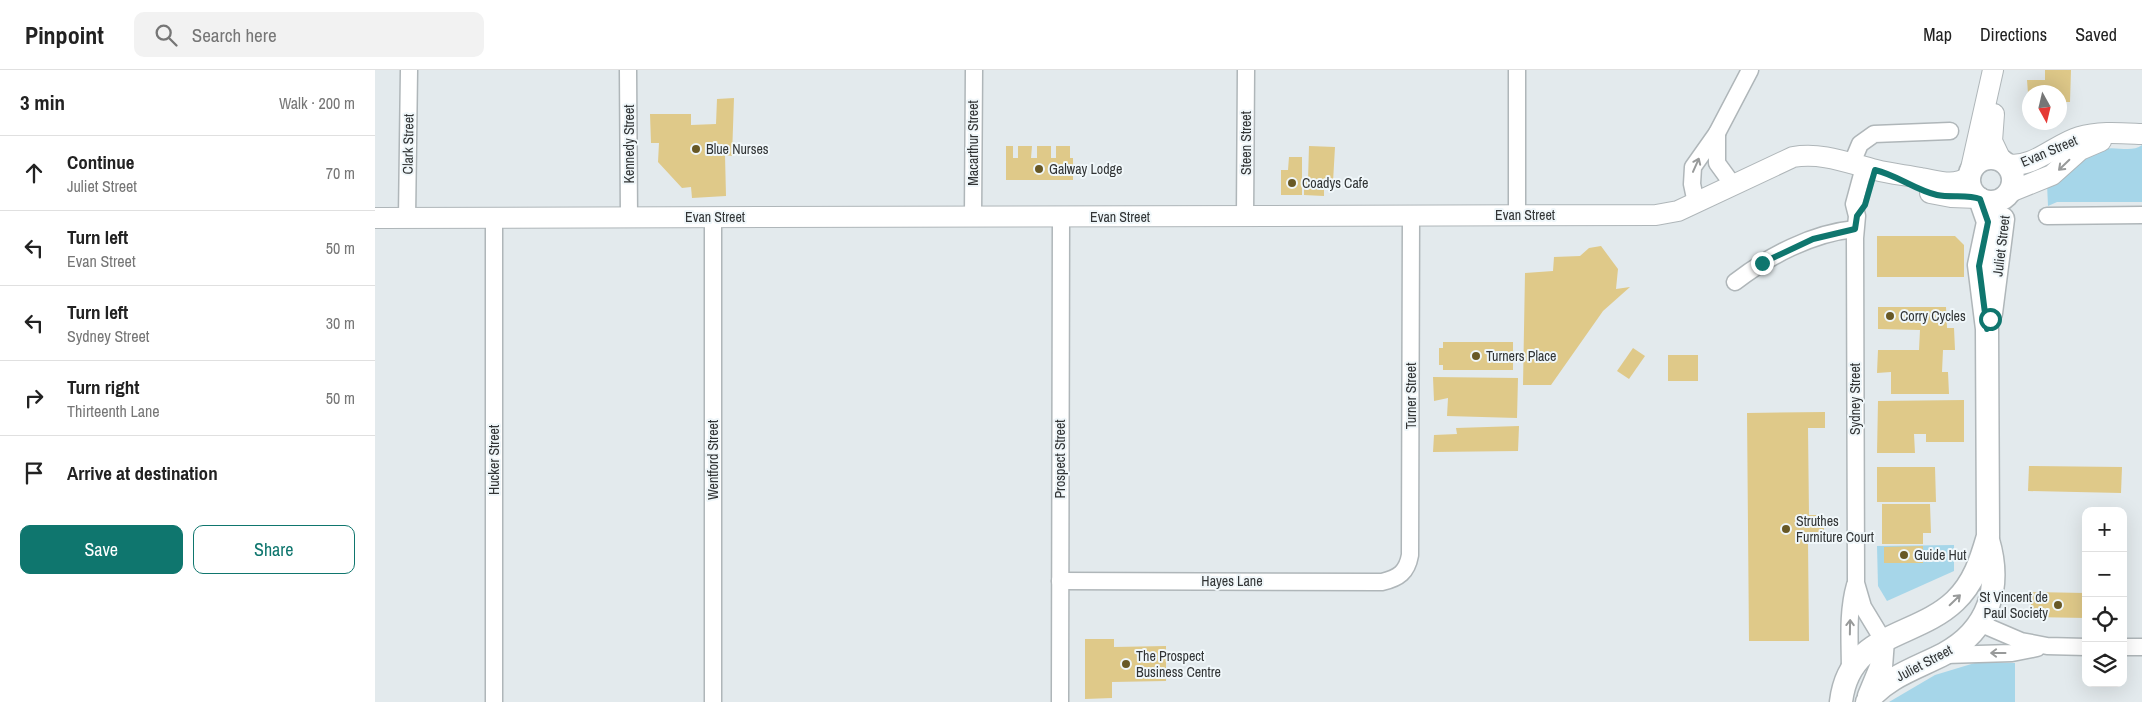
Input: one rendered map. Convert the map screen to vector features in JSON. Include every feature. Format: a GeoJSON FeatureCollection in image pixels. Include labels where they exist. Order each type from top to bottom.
{"type":"FeatureCollection","features":[{"type":"Feature","properties":{"kind":"main road"},"geometry":{"type":"LineString","coordinates":[[1992,158],[2004,162],[2013,179],[2010,192],[2004,198],[1994,202],[1979,199],[1970,187],[1969,175],[1975,165],[1983,160],[1992,158]]}},
{"type":"Feature","properties":{"kind":"main road","name":"Juliet Street"},"geometry":{"type":"LineString","coordinates":[[1987,329],[1994,299],[2001,226],[2010,192]]}},
{"type":"Feature","properties":{"kind":"main road","name":"Juliet Street"},"geometry":{"type":"LineString","coordinates":[[1866,702],[1893,679],[1960,644],[1979,623],[1990,602],[1995,582],[1994,562],[1987,536],[1987,329],[1979,266],[1988,222],[1979,199]]}},
{"type":"Feature","properties":{"kind":"main road","name":"Juliet Street"},"geometry":{"type":"LineString","coordinates":[[1890,637],[1933,616],[1961,595],[1977,568],[1987,536]]}},
{"type":"Feature","properties":{"kind":"main road"},"geometry":{"type":"LineString","coordinates":[[1841,702],[1850,672],[1865,652],[1890,637],[1919,633],[1959,619],[1979,623]]}},
{"type":"Feature","properties":{"kind":"main road"},"geometry":{"type":"LineString","coordinates":[[1866,702],[1881,667],[1890,637]]}},
{"type":"Feature","properties":{"kind":"street","name":"Clark Street"},"geometry":{"type":"LineString","coordinates":[[407,218],[409,70]]}},
{"type":"Feature","properties":{"kind":"street","name":"Kennedy Street"},"geometry":{"type":"LineString","coordinates":[[628,70],[629,217]]}},
{"type":"Feature","properties":{"kind":"street","name":"Macarthur Street"},"geometry":{"type":"LineString","coordinates":[[973,216],[974,70]]}},
{"type":"Feature","properties":{"kind":"street","name":"Steen Street"},"geometry":{"type":"LineString","coordinates":[[1245,216],[1246,70]]}},
{"type":"Feature","properties":{"kind":"street"},"geometry":{"type":"LineString","coordinates":[[1517,70],[1517,216]]}},
{"type":"Feature","properties":{"kind":"street"},"geometry":{"type":"LineString","coordinates":[[1696,203],[1692,184],[1692,171],[1717,133],[1750,70]]}},
{"type":"Feature","properties":{"kind":"street"},"geometry":{"type":"LineString","coordinates":[[1994,70],[1996,97],[1991,138],[2004,162]]}},
{"type":"Feature","properties":{"kind":"street"},"geometry":{"type":"LineString","coordinates":[[1969,175],[1994,70]]}},
{"type":"Feature","properties":{"kind":"street"},"geometry":{"type":"LineString","coordinates":[[1869,168],[1858,146],[1864,139],[1874,134],[1950,131]]}},
{"type":"Feature","properties":{"kind":"street"},"geometry":{"type":"LineString","coordinates":[[1717,133],[1717,163],[1733,185]]}},
{"type":"Feature","properties":{"kind":"street","name":"Evan Street"},"geometry":{"type":"LineString","coordinates":[[2004,162],[2016,165],[2029,162],[2078,137],[2098,134],[2142,134]]}},
{"type":"Feature","properties":{"kind":"street","name":"Evan Street"},"geometry":{"type":"LineString","coordinates":[[2010,192],[2052,175],[2083,148],[2122,134]]}},
{"type":"Feature","properties":{"kind":"street","name":"Evan Street"},"geometry":{"type":"LineString","coordinates":[[375,218],[1656,215],[1678,211],[1793,158],[1804,155],[1815,155],[1949,184],[1959,182],[1969,175]]}},
{"type":"Feature","properties":{"kind":"street","name":"Evan Street"},"geometry":{"type":"LineString","coordinates":[[1869,168],[1937,195],[1979,199]]}},
{"type":"Feature","properties":{"kind":"street","name":"Sydney Street"},"geometry":{"type":"LineString","coordinates":[[1856,583],[1856,223],[1854,204],[1869,168]]}},
{"type":"Feature","properties":{"kind":"street","name":"Turner Street"},"geometry":{"type":"LineString","coordinates":[[1402,574],[1411,555],[1411,216]]}},
{"type":"Feature","properties":{"kind":"street"},"geometry":{"type":"LineString","coordinates":[[2047,216],[2142,216]]}},
{"type":"Feature","properties":{"kind":"street","name":"Hucker Street"},"geometry":{"type":"LineString","coordinates":[[494,217],[494,702]]}},
{"type":"Feature","properties":{"kind":"street","name":"Wentford Street"},"geometry":{"type":"LineString","coordinates":[[713,217],[713,702]]}},
{"type":"Feature","properties":{"kind":"street","name":"Prospect Street"},"geometry":{"type":"LineString","coordinates":[[1060,702],[1061,217]]}},
{"type":"Feature","properties":{"kind":"street"},"geometry":{"type":"LineString","coordinates":[[1735,282],[1762,263],[1801,244],[1856,223]]}},
{"type":"Feature","properties":{"kind":"street","name":"Hayes Lane"},"geometry":{"type":"LineString","coordinates":[[1060,581],[1382,582],[1402,574]]}},
{"type":"Feature","properties":{"kind":"street"},"geometry":{"type":"LineString","coordinates":[[1856,583],[1863,607],[1890,637]]}},
{"type":"Feature","properties":{"kind":"street"},"geometry":{"type":"LineString","coordinates":[[1850,672],[1851,605],[1856,583]]}},
{"type":"Feature","properties":{"kind":"street"},"geometry":{"type":"LineString","coordinates":[[1979,623],[2014,640],[2047,646],[2082,646]]}},
{"type":"Feature","properties":{"kind":"street"},"geometry":{"type":"LineString","coordinates":[[1942,655],[2012,653],[2047,646]]}},
{"type":"Feature","properties":{"kind":"street"},"geometry":{"type":"LineString","coordinates":[[2127,647],[2142,647]]}},
{"type":"Feature","properties":{"kind":"shaded area"},"geometry":{"type":"Polygon","coordinates":[[[2142,145],[2142,202],[2057,202],[2048,206],[2047,184],[2074,164],[2088,155],[2104,149],[2134,149],[2142,145]]]}},
{"type":"Feature","properties":{"kind":"shaded area"},"geometry":{"type":"Polygon","coordinates":[[[1954,545],[1954,571],[1887,601],[1878,586],[1877,546],[1954,545]]]}},
{"type":"Feature","properties":{"kind":"shaded area"},"geometry":{"type":"Polygon","coordinates":[[[1978,662],[2015,663],[2015,702],[1889,702],[1935,675],[1978,662]]]}},
{"type":"Feature","properties":{"kind":"building"},"geometry":{"type":"Polygon","coordinates":[[[2045,70],[2071,70],[2070,102],[2067,102],[2067,85],[2027,85],[2027,80],[2045,80],[2045,70]]]}},
{"type":"Feature","properties":{"kind":"building","name":"Blue Nurses"},"geometry":{"type":"Polygon","coordinates":[[[734,98],[732,156],[725,155],[726,196],[692,198],[691,187],[682,188],[658,162],[659,143],[651,143],[650,114],[691,114],[691,125],[716,124],[717,99],[734,98]]]}},
{"type":"Feature","properties":{"kind":"building","name":"Galway Lodge"},"geometry":{"type":"Polygon","coordinates":[[[1006,146],[1013,146],[1013,158],[1018,158],[1018,146],[1032,146],[1031,158],[1037,158],[1037,146],[1051,146],[1051,158],[1056,158],[1056,146],[1070,146],[1070,158],[1073,158],[1073,180],[1006,180],[1006,146]]]}},
{"type":"Feature","properties":{"kind":"building"},"geometry":{"type":"Polygon","coordinates":[[[1309,146],[1335,147],[1333,182],[1324,182],[1324,196],[1304,195],[1304,180],[1308,180],[1309,146]]]}},
{"type":"Feature","properties":{"kind":"building","name":"Coadys Cafe"},"geometry":{"type":"Polygon","coordinates":[[[1289,157],[1302,157],[1302,195],[1281,195],[1281,170],[1288,170],[1289,157]]]}},
{"type":"Feature","properties":{"kind":"building"},"geometry":{"type":"Polygon","coordinates":[[[1877,236],[1955,236],[1964,245],[1964,277],[1877,277],[1877,236]]]}},
{"type":"Feature","properties":{"kind":"building"},"geometry":{"type":"Polygon","coordinates":[[[1601,246],[1618,269],[1616,289],[1630,287],[1603,311],[1551,385],[1523,385],[1525,273],[1553,271],[1554,257],[1580,256],[1589,248],[1601,246]]]}},
{"type":"Feature","properties":{"kind":"building"},"geometry":{"type":"Polygon","coordinates":[[[1878,307],[1946,307],[1947,328],[1954,328],[1955,350],[1943,350],[1942,372],[1948,372],[1949,394],[1891,394],[1891,372],[1877,373],[1878,350],[1919,350],[1920,330],[1878,329],[1878,307]]]}},
{"type":"Feature","properties":{"kind":"building","name":"Turners Place"},"geometry":{"type":"Polygon","coordinates":[[[1443,342],[1513,342],[1513,370],[1443,370],[1443,365],[1439,365],[1439,348],[1443,348],[1443,342]]]}},
{"type":"Feature","properties":{"kind":"building"},"geometry":{"type":"Polygon","coordinates":[[[1633,348],[1645,356],[1629,379],[1617,371],[1633,348]]]}},
{"type":"Feature","properties":{"kind":"building"},"geometry":{"type":"Polygon","coordinates":[[[1668,355],[1698,355],[1698,381],[1668,381],[1668,355]]]}},
{"type":"Feature","properties":{"kind":"building"},"geometry":{"type":"Polygon","coordinates":[[[1433,377],[1518,378],[1517,418],[1447,416],[1448,398],[1434,401],[1433,377]]]}},
{"type":"Feature","properties":{"kind":"building"},"geometry":{"type":"Polygon","coordinates":[[[1964,400],[1964,442],[1926,442],[1926,434],[1914,434],[1915,453],[1877,453],[1878,401],[1964,400]]]}},
{"type":"Feature","properties":{"kind":"building","name":"Struthes Furniture Court"},"geometry":{"type":"Polygon","coordinates":[[[1825,412],[1825,428],[1808,428],[1809,515],[1824,515],[1824,542],[1808,542],[1809,641],[1749,641],[1747,413],[1825,412]]]}},
{"type":"Feature","properties":{"kind":"building"},"geometry":{"type":"Polygon","coordinates":[[[1519,426],[1518,451],[1433,452],[1434,435],[1457,434],[1456,428],[1519,426]]]}},
{"type":"Feature","properties":{"kind":"building"},"geometry":{"type":"Polygon","coordinates":[[[2029,466],[2122,467],[2121,493],[2028,491],[2029,466]]]}},
{"type":"Feature","properties":{"kind":"building"},"geometry":{"type":"Polygon","coordinates":[[[1877,467],[1935,467],[1936,502],[1877,502],[1877,467]]]}},
{"type":"Feature","properties":{"kind":"building"},"geometry":{"type":"Polygon","coordinates":[[[1882,504],[1930,504],[1931,533],[1923,533],[1923,544],[1882,544],[1882,504]]]}},
{"type":"Feature","properties":{"kind":"building","name":"Guide Hut"},"geometry":{"type":"Polygon","coordinates":[[[1923,546],[1923,563],[1884,563],[1884,547],[1923,546]]]}},
{"type":"Feature","properties":{"kind":"building","name":"St Vincent de Paul Society"},"geometry":{"type":"Polygon","coordinates":[[[2031,592],[2082,593],[2082,618],[2031,617],[2031,592]]]}},
{"type":"Feature","properties":{"kind":"building","name":"The Prospect Business Centre"},"geometry":{"type":"Polygon","coordinates":[[[1085,639],[1114,639],[1114,647],[1166,646],[1166,681],[1112,682],[1112,698],[1085,699],[1085,639]]]}},
{"type":"Feature","properties":{"kind":"place","name":"Blue Nurses"},"geometry":{"type":"Point","coordinates":[696,149]}},
{"type":"Feature","properties":{"kind":"place","name":"Galway Lodge"},"geometry":{"type":"Point","coordinates":[1039,169]}},
{"type":"Feature","properties":{"kind":"place","name":"Coadys Cafe"},"geometry":{"type":"Point","coordinates":[1292,183]}},
{"type":"Feature","properties":{"kind":"place","name":"Corry Cycles"},"geometry":{"type":"Point","coordinates":[1890,316]}},
{"type":"Feature","properties":{"kind":"place","name":"Turners Place"},"geometry":{"type":"Point","coordinates":[1476,356]}},
{"type":"Feature","properties":{"kind":"place","name":"Struthes Furniture Court"},"geometry":{"type":"Point","coordinates":[1786,529]}},
{"type":"Feature","properties":{"kind":"place","name":"Guide Hut"},"geometry":{"type":"Point","coordinates":[1904,555]}},
{"type":"Feature","properties":{"kind":"place","name":"St Vincent de Paul Society"},"geometry":{"type":"Point","coordinates":[2058,605]}},
{"type":"Feature","properties":{"kind":"place","name":"The Prospect Business Centre"},"geometry":{"type":"Point","coordinates":[1126,664]}},
{"type":"Feature","properties":{"kind":"route"},"geometry":{"type":"LineString","coordinates":[[1762,263],[1813,239],[1839,231],[1855,229],[1857,216],[1865,205],[1875,170],[1885,172],[1926,192],[1951,197],[1980,199],[1988,222],[1987,235],[1979,266],[1987,329],[1990,319]]}}]}
